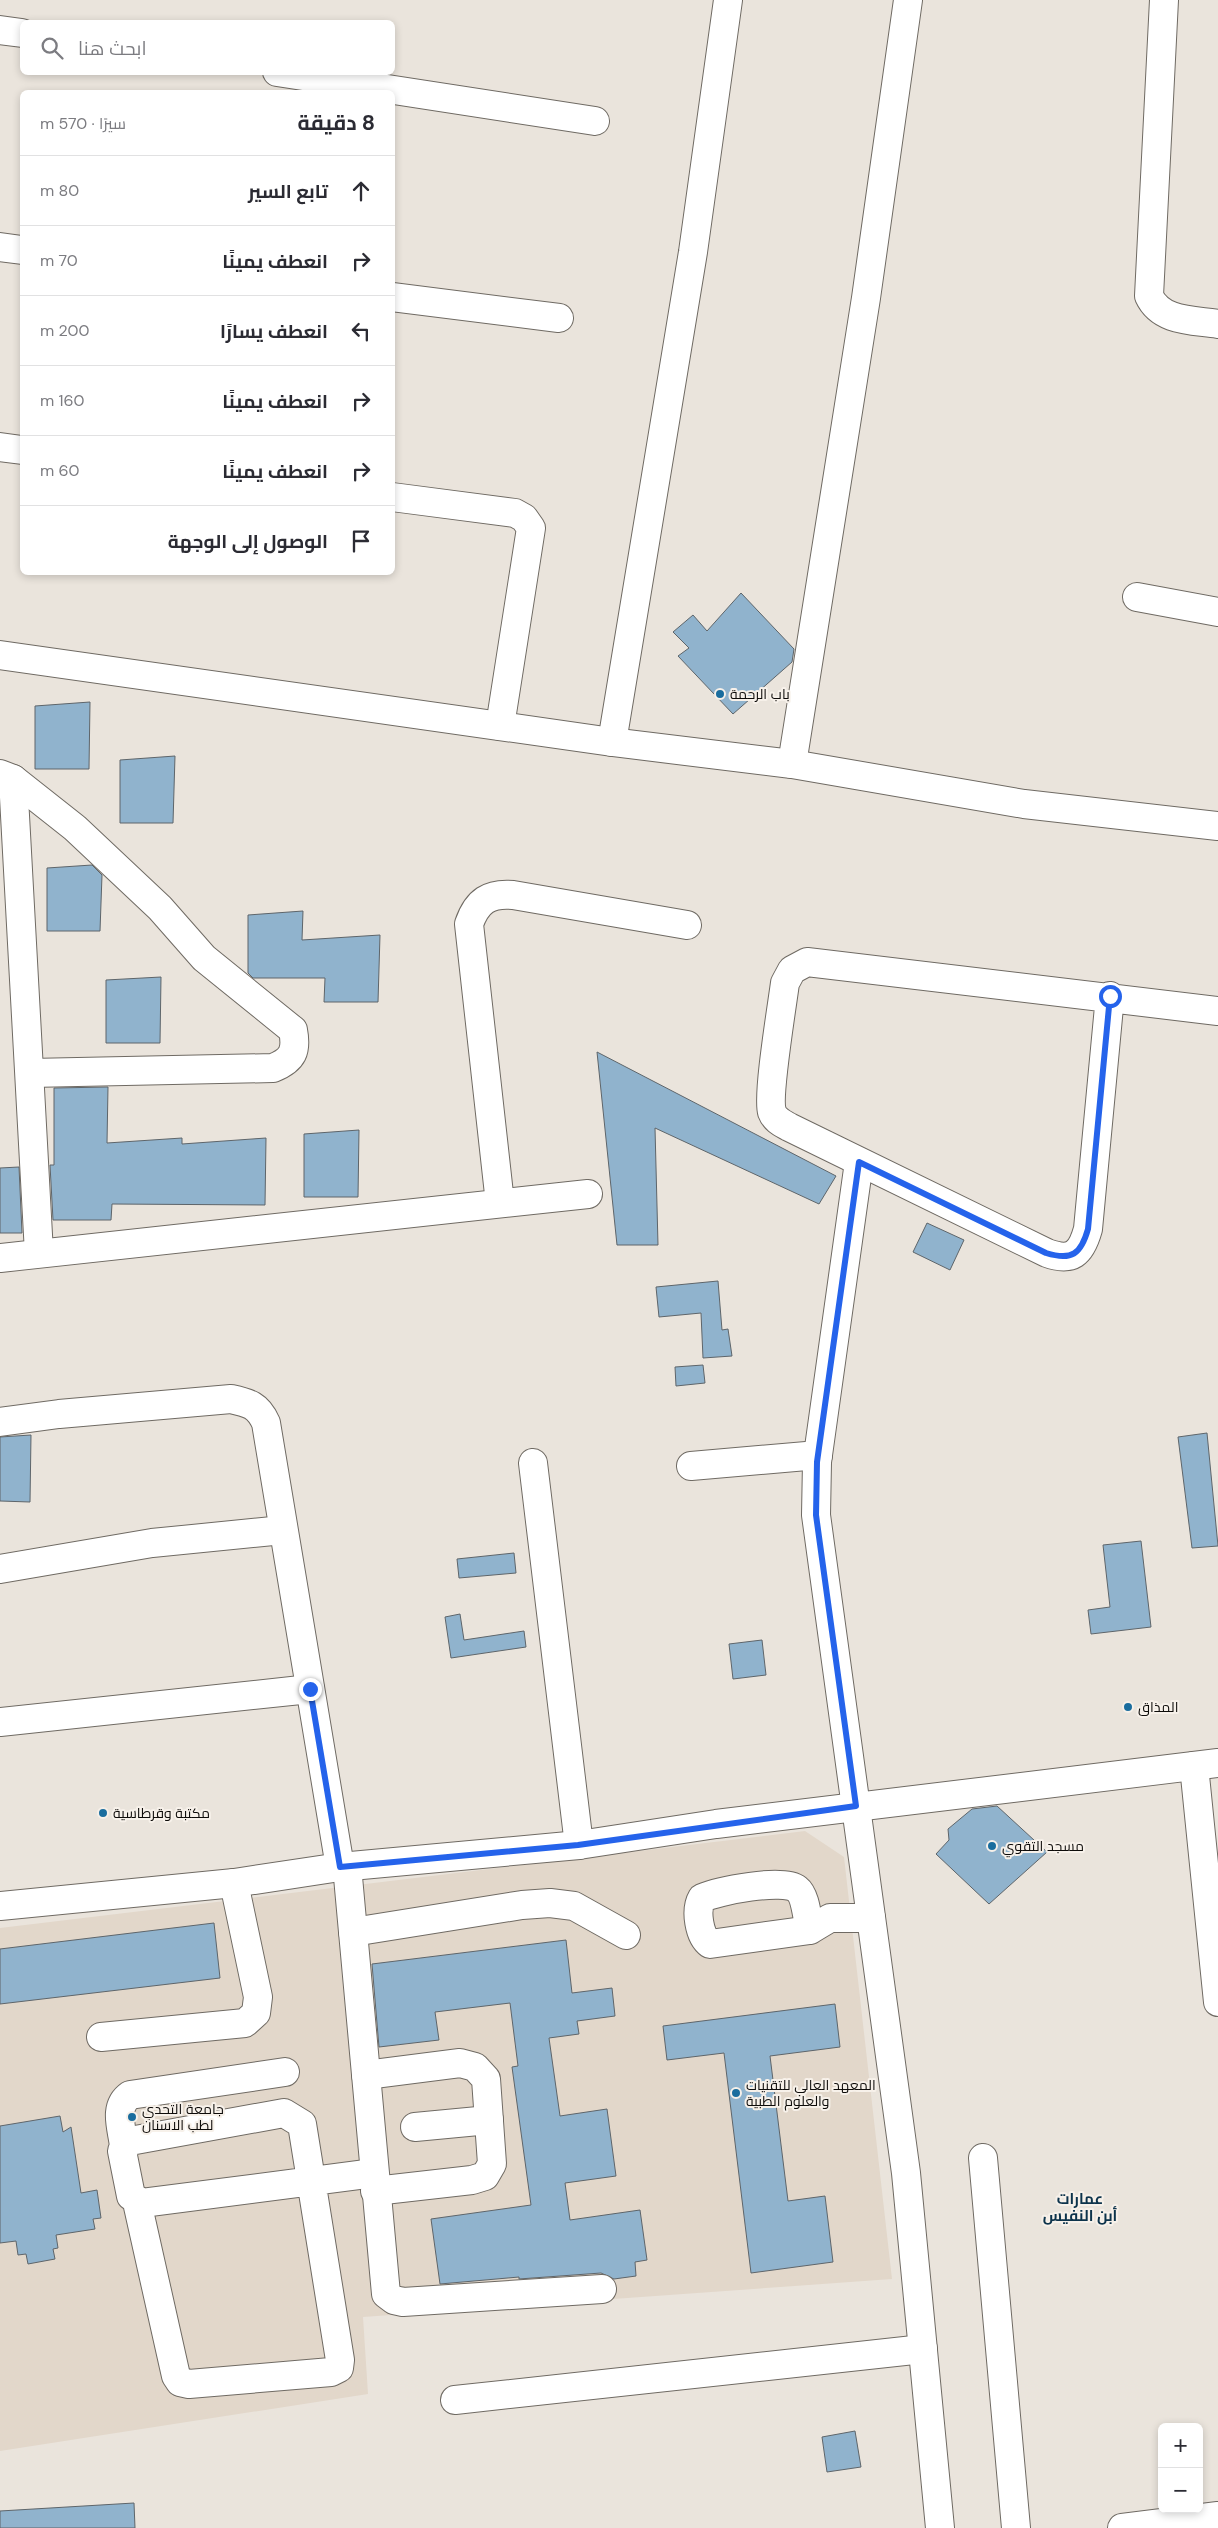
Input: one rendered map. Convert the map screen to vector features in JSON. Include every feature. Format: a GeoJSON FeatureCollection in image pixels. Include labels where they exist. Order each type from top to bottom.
{"type":"FeatureCollection","features":[{"type":"Feature","properties":{"kind":"street"},"geometry":{"type":"LineString","coordinates":[[612,742],[693,252],[728,0]]}},
{"type":"Feature","properties":{"kind":"street"},"geometry":{"type":"LineString","coordinates":[[792,764],[866,298],[908,0]]}},
{"type":"Feature","properties":{"kind":"street"},"geometry":{"type":"LineString","coordinates":[[1164,0],[1149,296],[1159,311],[1168,315],[1218,324]]}},
{"type":"Feature","properties":{"kind":"street"},"geometry":{"type":"LineString","coordinates":[[0,30],[20,34]]}},
{"type":"Feature","properties":{"kind":"street"},"geometry":{"type":"LineString","coordinates":[[296,75],[394,90]]}},
{"type":"Feature","properties":{"kind":"street"},"geometry":{"type":"LineString","coordinates":[[395,90],[595,121]]}},
{"type":"Feature","properties":{"kind":"street"},"geometry":{"type":"LineString","coordinates":[[0,247],[20,250]]}},
{"type":"Feature","properties":{"kind":"street"},"geometry":{"type":"LineString","coordinates":[[395,297],[559,318]]}},
{"type":"Feature","properties":{"kind":"street"},"geometry":{"type":"LineString","coordinates":[[0,447],[20,450]]}},
{"type":"Feature","properties":{"kind":"street"},"geometry":{"type":"LineString","coordinates":[[395,497],[515,513],[524,518],[531,528],[500,726]]}},
{"type":"Feature","properties":{"kind":"street"},"geometry":{"type":"LineString","coordinates":[[1137,597],[1218,612]]}},
{"type":"Feature","properties":{"kind":"street"},"geometry":{"type":"LineString","coordinates":[[0,656],[612,742],[792,764],[1024,804],[1218,826]]}},
{"type":"Feature","properties":{"kind":"street"},"geometry":{"type":"LineString","coordinates":[[6,776],[75,828],[160,908],[204,958],[292,1030],[295,1043],[293,1054],[284,1064],[273,1068],[30,1073]]}},
{"type":"Feature","properties":{"kind":"street"},"geometry":{"type":"LineString","coordinates":[[6,776],[30,1073],[40,1253]]}},
{"type":"Feature","properties":{"kind":"street"},"geometry":{"type":"LineString","coordinates":[[500,1203],[469,924],[479,903],[490,895],[507,894],[687,925]]}},
{"type":"Feature","properties":{"kind":"street"},"geometry":{"type":"LineString","coordinates":[[1110,996],[1088,1229],[1084,1242],[1069,1257],[1061,1258],[1046,1253],[859,1162],[778,1121],[773,1115],[772,1095],[785,983],[788,974],[796,966],[815,961],[1110,996],[1218,1011]]}},
{"type":"Feature","properties":{"kind":"street"},"geometry":{"type":"LineString","coordinates":[[859,1162],[818,1455],[816,1515],[906,2173],[940,2528]]}},
{"type":"Feature","properties":{"kind":"street"},"geometry":{"type":"LineString","coordinates":[[0,1258],[588,1194]]}},
{"type":"Feature","properties":{"kind":"street"},"geometry":{"type":"LineString","coordinates":[[0,1422],[59,1414],[231,1399],[253,1405],[260,1410],[266,1423],[310,1689],[344,1867],[353,1932],[386,2294],[394,2300],[403,2302],[602,2289]]}},
{"type":"Feature","properties":{"kind":"street"},"geometry":{"type":"LineString","coordinates":[[691,1466],[818,1455]]}},
{"type":"Feature","properties":{"kind":"street"},"geometry":{"type":"LineString","coordinates":[[534,1463],[578,1845]]}},
{"type":"Feature","properties":{"kind":"street"},"geometry":{"type":"LineString","coordinates":[[0,1569],[152,1543],[283,1530]]}},
{"type":"Feature","properties":{"kind":"street"},"geometry":{"type":"LineString","coordinates":[[0,1722],[310,1689]]}},
{"type":"Feature","properties":{"kind":"street"},"geometry":{"type":"LineString","coordinates":[[0,1906],[234,1883],[344,1867],[578,1845],[856,1806],[1206,1764],[1218,1996]]}},
{"type":"Feature","properties":{"kind":"street"},"geometry":{"type":"LineString","coordinates":[[101,2037],[245,2023],[256,2013],[258,1997],[234,1883]]}},
{"type":"Feature","properties":{"kind":"street"},"geometry":{"type":"LineString","coordinates":[[353,1932],[522,1905],[550,1903],[574,1906],[626,1935]]}},
{"type":"Feature","properties":{"kind":"street"},"geometry":{"type":"LineString","coordinates":[[810,1930],[830,1918],[871,1918]]}},
{"type":"Feature","properties":{"kind":"street"},"geometry":{"type":"LineString","coordinates":[[137,2202],[142,2203],[311,2181],[472,2180],[484,2176],[492,2164],[486,2079],[476,2067],[460,2063],[366,2075]]}},
{"type":"Feature","properties":{"kind":"street"},"geometry":{"type":"LineString","coordinates":[[124,2146],[130,2141],[284,2113],[302,2124],[340,2360],[338,2368],[331,2372],[190,2384],[180,2382],[176,2376],[137,2202],[131,2196],[122,2151],[124,2146],[119,2109],[123,2099],[130,2094],[285,2072]]}},
{"type":"Feature","properties":{"kind":"street"},"geometry":{"type":"LineString","coordinates":[[415,2127],[488,2120]]}},
{"type":"Feature","properties":{"kind":"street"},"geometry":{"type":"LineString","coordinates":[[983,2158],[1016,2528]]}},
{"type":"Feature","properties":{"kind":"street"},"geometry":{"type":"LineString","coordinates":[[455,2400],[923,2349]]}},
{"type":"Feature","properties":{"kind":"street"},"geometry":{"type":"LineString","coordinates":[[1122,2528],[1218,2516]]}},
{"type":"Feature","properties":{"kind":"shaded area"},"geometry":{"type":"Polygon","coordinates":[[[805,1831],[844,1857],[892,2279],[363,2317],[368,2394],[0,2451],[0,1928],[805,1831]]]}},
{"type":"Feature","properties":{"kind":"building"},"geometry":{"type":"Polygon","coordinates":[[[741,593],[794,649],[792,662],[733,714],[678,656],[689,648],[673,632],[693,615],[707,631],[741,593]]]}},
{"type":"Feature","properties":{"kind":"building"},"geometry":{"type":"Polygon","coordinates":[[[90,702],[89,769],[35,769],[35,706],[90,702]]]}},
{"type":"Feature","properties":{"kind":"building"},"geometry":{"type":"Polygon","coordinates":[[[175,756],[173,823],[120,823],[120,760],[175,756]]]}},
{"type":"Feature","properties":{"kind":"building"},"geometry":{"type":"Polygon","coordinates":[[[92,865],[102,875],[100,931],[47,931],[47,868],[92,865]]]}},
{"type":"Feature","properties":{"kind":"building"},"geometry":{"type":"Polygon","coordinates":[[[303,911],[302,940],[380,935],[378,1002],[324,1002],[325,978],[253,978],[248,973],[248,915],[303,911]]]}},
{"type":"Feature","properties":{"kind":"building"},"geometry":{"type":"Polygon","coordinates":[[[161,977],[160,1043],[106,1043],[106,980],[161,977]]]}},
{"type":"Feature","properties":{"kind":"building"},"geometry":{"type":"Polygon","coordinates":[[[597,1052],[836,1176],[819,1204],[655,1128],[658,1245],[617,1245],[597,1052]]]}},
{"type":"Feature","properties":{"kind":"building"},"geometry":{"type":"Polygon","coordinates":[[[108,1087],[107,1143],[182,1138],[182,1144],[266,1138],[265,1205],[112,1204],[111,1220],[53,1220],[50,1165],[54,1165],[54,1088],[108,1087]]]}},
{"type":"Feature","properties":{"kind":"building"},"geometry":{"type":"Polygon","coordinates":[[[359,1130],[358,1197],[304,1197],[304,1134],[359,1130]]]}},
{"type":"Feature","properties":{"kind":"building"},"geometry":{"type":"Polygon","coordinates":[[[19,1167],[22,1233],[0,1233],[0,1168],[19,1167]]]}},
{"type":"Feature","properties":{"kind":"building"},"geometry":{"type":"Polygon","coordinates":[[[927,1223],[964,1240],[950,1270],[913,1252],[927,1223]]]}},
{"type":"Feature","properties":{"kind":"building"},"geometry":{"type":"Polygon","coordinates":[[[718,1281],[722,1330],[728,1329],[732,1356],[703,1358],[701,1313],[659,1317],[656,1287],[718,1281]]]}},
{"type":"Feature","properties":{"kind":"building"},"geometry":{"type":"Polygon","coordinates":[[[703,1365],[705,1383],[676,1386],[675,1367],[703,1365]]]}},
{"type":"Feature","properties":{"kind":"building"},"geometry":{"type":"Polygon","coordinates":[[[1207,1433],[1218,1546],[1192,1548],[1178,1437],[1207,1433]]]}},
{"type":"Feature","properties":{"kind":"building"},"geometry":{"type":"Polygon","coordinates":[[[31,1435],[30,1502],[0,1501],[0,1437],[31,1435]]]}},
{"type":"Feature","properties":{"kind":"building"},"geometry":{"type":"Polygon","coordinates":[[[1141,1541],[1151,1627],[1091,1634],[1088,1610],[1110,1607],[1103,1545],[1141,1541]]]}},
{"type":"Feature","properties":{"kind":"building"},"geometry":{"type":"Polygon","coordinates":[[[514,1553],[516,1573],[459,1578],[457,1559],[514,1553]]]}},
{"type":"Feature","properties":{"kind":"building"},"geometry":{"type":"Polygon","coordinates":[[[460,1614],[464,1640],[524,1631],[526,1647],[451,1658],[445,1617],[460,1614]]]}},
{"type":"Feature","properties":{"kind":"building"},"geometry":{"type":"Polygon","coordinates":[[[762,1640],[766,1675],[733,1679],[729,1644],[762,1640]]]}},
{"type":"Feature","properties":{"kind":"building","name":"مسجد التقوي"},"geometry":{"type":"Polygon","coordinates":[[[997,1806],[1047,1852],[989,1904],[936,1854],[949,1840],[948,1829],[972,1809],[997,1806]]]}},
{"type":"Feature","properties":{"kind":"building"},"geometry":{"type":"Polygon","coordinates":[[[214,1923],[220,1978],[0,2004],[0,1949],[214,1923]]]}},
{"type":"Feature","properties":{"kind":"building"},"geometry":{"type":"Polygon","coordinates":[[[566,1940],[572,1993],[612,1988],[615,2016],[577,2021],[579,2034],[549,2038],[560,2116],[607,2109],[616,2176],[565,2183],[570,2220],[640,2210],[647,2260],[635,2262],[636,2276],[614,2279],[601,2273],[519,2279],[519,2277],[440,2284],[431,2219],[531,2205],[512,2067],[518,2066],[510,2003],[435,2012],[439,2040],[379,2047],[372,1964],[566,1940]]]}},
{"type":"Feature","properties":{"kind":"building"},"geometry":{"type":"Polygon","coordinates":[[[835,2004],[840,2047],[770,2056],[788,2201],[825,2196],[833,2262],[751,2273],[724,2053],[667,2060],[663,2026],[835,2004]]]}},
{"type":"Feature","properties":{"kind":"building"},"geometry":{"type":"Polygon","coordinates":[[[60,2116],[63,2132],[71,2127],[81,2193],[97,2190],[101,2218],[93,2219],[95,2229],[56,2235],[58,2248],[53,2249],[55,2259],[28,2264],[26,2254],[18,2255],[16,2241],[0,2243],[0,2126],[60,2116]]]}},
{"type":"Feature","properties":{"kind":"building"},"geometry":{"type":"Polygon","coordinates":[[[855,2431],[861,2467],[827,2472],[822,2437],[855,2431]]]}},
{"type":"Feature","properties":{"kind":"building"},"geometry":{"type":"Polygon","coordinates":[[[134,2503],[135,2528],[0,2528],[0,2511],[134,2503]]]}},
{"type":"Feature","properties":{"kind":"place","name":"باب الرحمة"},"geometry":{"type":"Point","coordinates":[720,694]}},
{"type":"Feature","properties":{"kind":"place","name":"المذاق"},"geometry":{"type":"Point","coordinates":[1128,1707]}},
{"type":"Feature","properties":{"kind":"place","name":"مكتبة وقرطاسية"},"geometry":{"type":"Point","coordinates":[103,1813]}},
{"type":"Feature","properties":{"kind":"place","name":"مسجد التقوي"},"geometry":{"type":"Point","coordinates":[992,1846]}},
{"type":"Feature","properties":{"kind":"place","name":"المعهد العالي للتقنيات والعلوم الطبية"},"geometry":{"type":"Point","coordinates":[736,2093]}},
{"type":"Feature","properties":{"kind":"place","name":"جامعة التحدي لطب الاسنان"},"geometry":{"type":"Point","coordinates":[132,2117]}},
{"type":"Feature","properties":{"kind":"district","name":"عمارات أبن النفيس"},"geometry":{"type":"Point","coordinates":[1080,2208]}},
{"type":"Feature","properties":{"kind":"route"},"geometry":{"type":"LineString","coordinates":[[310,1689],[340,1867],[578,1845],[716,1824],[856,1806],[816,1515],[817,1462],[859,1162],[1046,1253],[1061,1258],[1069,1257],[1084,1242],[1088,1229],[1110,996]]}}]}
